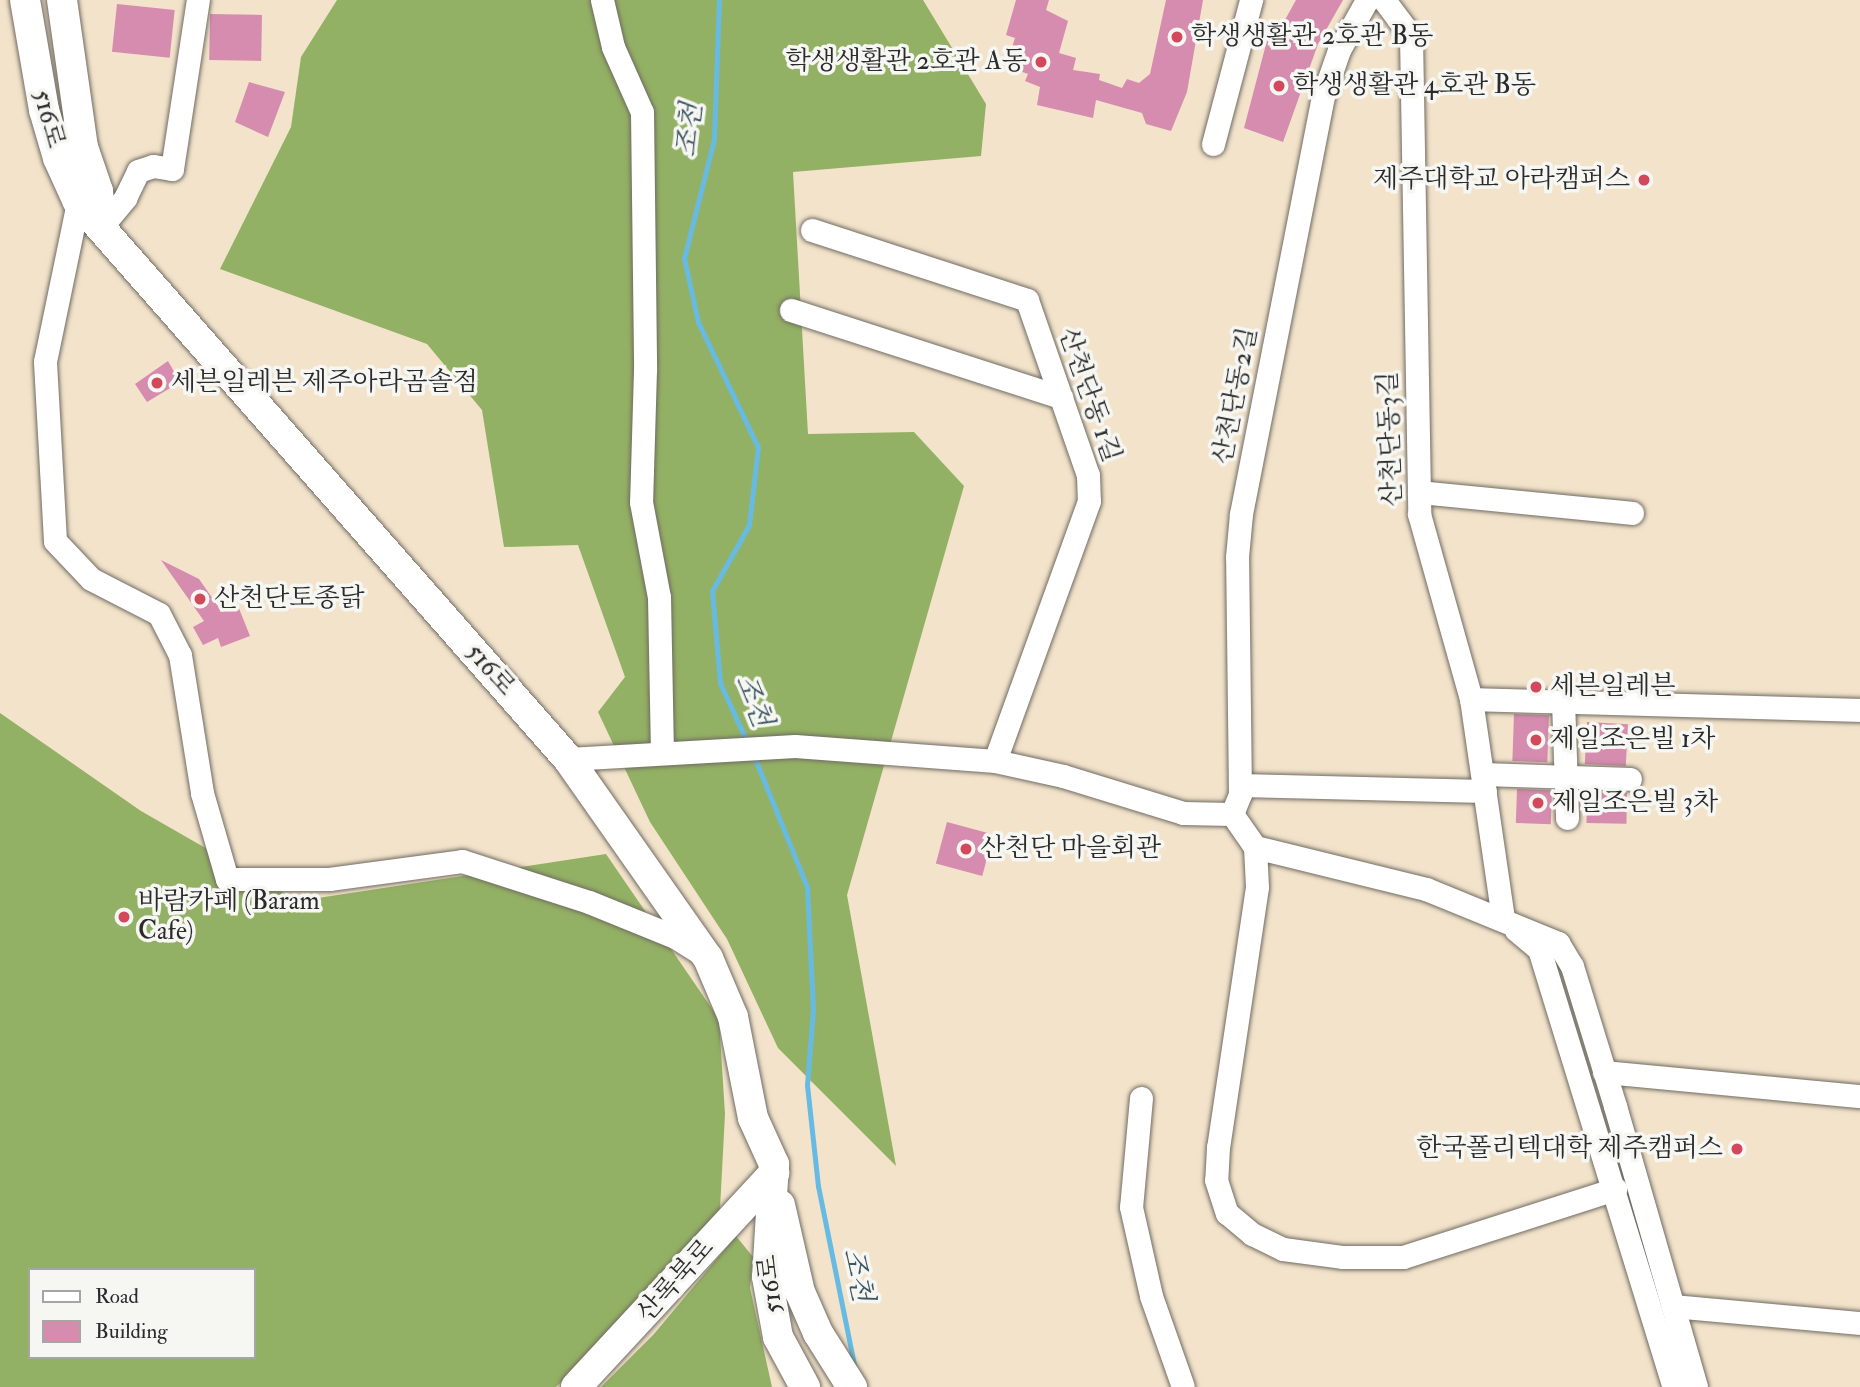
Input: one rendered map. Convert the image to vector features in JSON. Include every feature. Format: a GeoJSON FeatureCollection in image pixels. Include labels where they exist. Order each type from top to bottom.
{"type":"FeatureCollection","features":[{"type":"Feature","properties":{"kind":"main road","name":"516로"},"geometry":{"type":"LineString","coordinates":[[25,0],[44,110],[58,158],[78,202],[568,759],[708,958],[733,1017],[753,1118],[775,1164],[767,1277],[778,1337],[805,1387]]}},
{"type":"Feature","properties":{"kind":"main road","name":"516로"},"geometry":{"type":"LineString","coordinates":[[62,0],[83,147],[98,191],[102,227]]}},
{"type":"Feature","properties":{"kind":"main road","name":"516로"},"geometry":{"type":"LineString","coordinates":[[774,1173],[800,1292],[849,1383]]}},
{"type":"Feature","properties":{"kind":"main road","name":"산록북로"},"geometry":{"type":"LineString","coordinates":[[576,1387],[774,1173]]}},
{"type":"Feature","properties":{"kind":"street"},"geometry":{"type":"LineString","coordinates":[[102,227],[124,198],[138,171],[153,166],[172,169],[198,0]]}},
{"type":"Feature","properties":{"kind":"street"},"geometry":{"type":"LineString","coordinates":[[602,0],[613,47],[642,112],[645,370],[641,502],[659,597],[662,751]]}},
{"type":"Feature","properties":{"kind":"street"},"geometry":{"type":"LineString","coordinates":[[1213,144],[1251,0]]}},
{"type":"Feature","properties":{"kind":"street","name":"산천단동2길"},"geometry":{"type":"LineString","coordinates":[[1232,814],[1240,785],[1237,557],[1241,514],[1323,96],[1339,50],[1367,0]]}},
{"type":"Feature","properties":{"kind":"street","name":"산천단동3길"},"geometry":{"type":"LineString","coordinates":[[1384,0],[1411,36],[1419,514],[1471,699],[1503,919]]}},
{"type":"Feature","properties":{"kind":"street"},"geometry":{"type":"LineString","coordinates":[[78,202],[45,362],[55,541],[91,579],[159,614],[180,655],[202,793],[227,879],[330,879],[462,861],[589,902],[675,937],[708,958]]}},
{"type":"Feature","properties":{"kind":"street","name":"산천단동 1길"},"geometry":{"type":"LineString","coordinates":[[812,229],[1027,300],[1088,475],[1089,501],[995,761]]}},
{"type":"Feature","properties":{"kind":"street"},"geometry":{"type":"LineString","coordinates":[[791,310],[1061,397]]}},
{"type":"Feature","properties":{"kind":"street"},"geometry":{"type":"LineString","coordinates":[[1419,492],[1632,513]]}},
{"type":"Feature","properties":{"kind":"street"},"geometry":{"type":"LineString","coordinates":[[1471,699],[1860,710]]}},
{"type":"Feature","properties":{"kind":"street"},"geometry":{"type":"LineString","coordinates":[[1563,701],[1567,818]]}},
{"type":"Feature","properties":{"kind":"street"},"geometry":{"type":"LineString","coordinates":[[568,759],[662,751],[795,746],[995,761],[1063,776],[1182,813],[1232,814],[1255,847],[1252,940],[1218,1147],[1216,1180],[1227,1213],[1252,1234],[1283,1249],[1343,1257],[1403,1257],[1615,1189]]}},
{"type":"Feature","properties":{"kind":"street"},"geometry":{"type":"LineString","coordinates":[[1240,785],[1484,783],[1566,777],[1630,779]]}},
{"type":"Feature","properties":{"kind":"street"},"geometry":{"type":"LineString","coordinates":[[1255,847],[1426,889],[1559,943],[1572,966],[1696,1387]]}},
{"type":"Feature","properties":{"kind":"street"},"geometry":{"type":"LineString","coordinates":[[1503,919],[1539,949],[1674,1387]]}},
{"type":"Feature","properties":{"kind":"street"},"geometry":{"type":"LineString","coordinates":[[1604,1072],[1860,1096]]}},
{"type":"Feature","properties":{"kind":"street"},"geometry":{"type":"LineString","coordinates":[[1141,1098],[1131,1207],[1151,1296],[1183,1387]]}},
{"type":"Feature","properties":{"kind":"street"},"geometry":{"type":"LineString","coordinates":[[1672,1306],[1860,1323]]}},
{"type":"Feature","properties":{"kind":"green space"},"geometry":{"type":"Polygon","coordinates":[[[337,0],[923,0],[986,104],[981,156],[793,172],[808,434],[914,432],[964,486],[847,895],[896,1166],[778,1048],[727,939],[650,822],[598,712],[625,677],[578,545],[504,547],[482,410],[427,344],[220,269],[291,127],[301,57],[337,0]]]}},
{"type":"Feature","properties":{"kind":"green space"},"geometry":{"type":"Polygon","coordinates":[[[0,713],[141,811],[298,901],[606,854],[719,1019],[725,1114],[720,1209],[605,1341],[556,1387],[0,1387],[0,713]]]}},
{"type":"Feature","properties":{"kind":"green space"},"geometry":{"type":"Polygon","coordinates":[[[736,1236],[753,1257],[750,1288],[772,1387],[601,1387],[654,1334],[736,1236]]]}},
{"type":"Feature","properties":{"kind":"building"},"geometry":{"type":"Polygon","coordinates":[[[1016,0],[1049,0],[1046,10],[1068,21],[1059,53],[1076,58],[1073,70],[1100,74],[1099,80],[1122,88],[1127,79],[1139,83],[1150,74],[1166,0],[1203,0],[1187,92],[1171,131],[1146,124],[1142,113],[1096,100],[1093,118],[1037,105],[1040,87],[1025,81],[1028,74],[1006,66],[1015,38],[1006,35],[1016,0]]]}},
{"type":"Feature","properties":{"kind":"building","name":"학생생활관 4호관 B동"},"geometry":{"type":"Polygon","coordinates":[[[1296,0],[1343,0],[1318,44],[1283,142],[1244,128],[1270,29],[1281,27],[1296,0]]]}},
{"type":"Feature","properties":{"kind":"building"},"geometry":{"type":"Polygon","coordinates":[[[117,4],[175,10],[170,58],[112,52],[117,4]]]}},
{"type":"Feature","properties":{"kind":"building"},"geometry":{"type":"Polygon","coordinates":[[[210,14],[262,15],[261,61],[209,60],[210,14]]]}},
{"type":"Feature","properties":{"kind":"building"},"geometry":{"type":"Polygon","coordinates":[[[249,82],[285,92],[268,137],[235,122],[249,82]]]}},
{"type":"Feature","properties":{"kind":"building","name":"세븐일레븐 제주아라곰솔점"},"geometry":{"type":"Polygon","coordinates":[[[168,361],[180,382],[147,402],[135,384],[168,361]]]}},
{"type":"Feature","properties":{"kind":"building"},"geometry":{"type":"Polygon","coordinates":[[[161,560],[199,579],[222,612],[238,606],[250,636],[221,647],[218,638],[203,645],[193,627],[204,621],[161,560]]]}},
{"type":"Feature","properties":{"kind":"building","name":"제일조은빌 1차"},"geometry":{"type":"Polygon","coordinates":[[[1514,714],[1549,715],[1547,762],[1512,761],[1514,714]]]}},
{"type":"Feature","properties":{"kind":"building"},"geometry":{"type":"Polygon","coordinates":[[[1587,722],[1628,724],[1626,766],[1585,764],[1587,722]]]}},
{"type":"Feature","properties":{"kind":"building","name":"제일조은빌 3차"},"geometry":{"type":"Polygon","coordinates":[[[1517,789],[1552,790],[1551,824],[1516,823],[1517,789]]]}},
{"type":"Feature","properties":{"kind":"building"},"geometry":{"type":"Polygon","coordinates":[[[1587,792],[1627,793],[1626,824],[1586,823],[1587,792]]]}},
{"type":"Feature","properties":{"kind":"building","name":"산천단 마을회관"},"geometry":{"type":"Polygon","coordinates":[[[947,822],[993,834],[982,876],[936,864],[947,822]]]}},
{"type":"Feature","properties":{"kind":"waterway","name":"조천"},"geometry":{"type":"LineString","coordinates":[[719,0],[714,139],[684,258],[698,322],[758,447],[749,525],[712,591],[720,683],[747,742]]}},
{"type":"Feature","properties":{"kind":"waterway","name":"조천"},"geometry":{"type":"LineString","coordinates":[[753,754],[807,887],[813,1009],[807,1085],[818,1186],[855,1369]]}},
{"type":"Feature","properties":{"kind":"place","name":"학생생활관 2호관 B동"},"geometry":{"type":"Point","coordinates":[1177,37]}},
{"type":"Feature","properties":{"kind":"place","name":"학생생활관 2호관 A동"},"geometry":{"type":"Point","coordinates":[1041,62]}},
{"type":"Feature","properties":{"kind":"place","name":"학생생활관 4호관 B동"},"geometry":{"type":"Point","coordinates":[1279,86]}},
{"type":"Feature","properties":{"kind":"place","name":"제주대학교 아라캠퍼스"},"geometry":{"type":"Point","coordinates":[1644,180]}},
{"type":"Feature","properties":{"kind":"place","name":"세븐일레븐 제주아라곰솔점"},"geometry":{"type":"Point","coordinates":[157,383]}},
{"type":"Feature","properties":{"kind":"place","name":"산천단토종닭"},"geometry":{"type":"Point","coordinates":[200,599]}},
{"type":"Feature","properties":{"kind":"place","name":"세븐일레븐"},"geometry":{"type":"Point","coordinates":[1536,687]}},
{"type":"Feature","properties":{"kind":"place","name":"제일조은빌 1차"},"geometry":{"type":"Point","coordinates":[1536,740]}},
{"type":"Feature","properties":{"kind":"place","name":"제일조은빌 3차"},"geometry":{"type":"Point","coordinates":[1538,803]}},
{"type":"Feature","properties":{"kind":"place","name":"산천단 마을회관"},"geometry":{"type":"Point","coordinates":[966,849]}},
{"type":"Feature","properties":{"kind":"place","name":"바람카페 (Baram Cafe)"},"geometry":{"type":"Point","coordinates":[124,917]}},
{"type":"Feature","properties":{"kind":"place","name":"한국폴리텍대학 제주캠퍼스"},"geometry":{"type":"Point","coordinates":[1737,1149]}}]}
